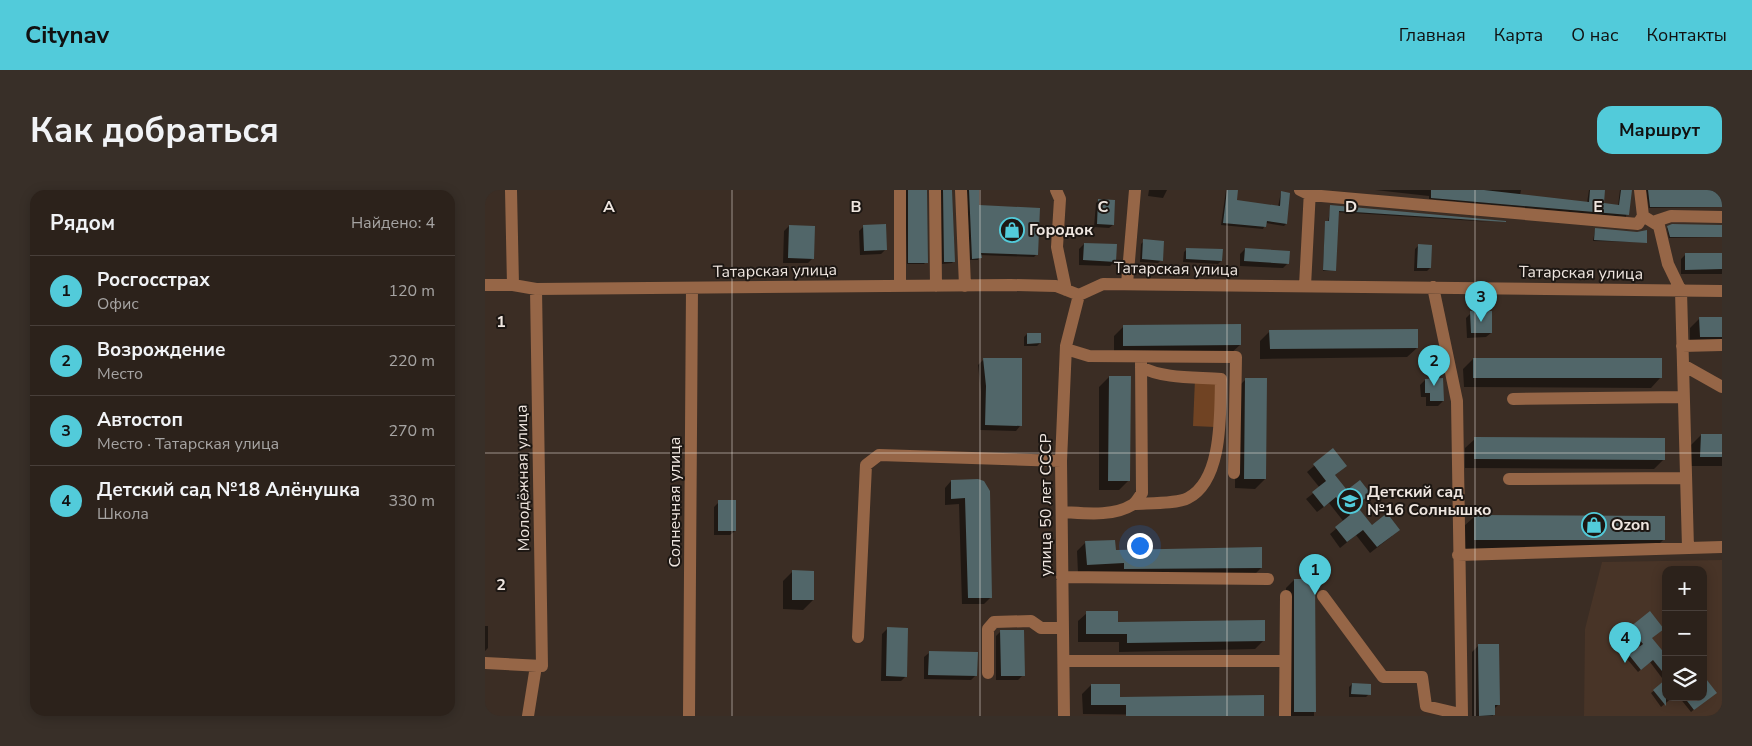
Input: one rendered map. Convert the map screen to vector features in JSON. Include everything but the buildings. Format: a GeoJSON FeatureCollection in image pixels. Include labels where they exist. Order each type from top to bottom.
{"type":"FeatureCollection","features":[{"type":"Feature","properties":{"kind":"street"},"geometry":{"type":"LineString","coordinates":[[511,190],[513,285]]}},
{"type":"Feature","properties":{"kind":"street"},"geometry":{"type":"LineString","coordinates":[[900,190],[900,286]]}},
{"type":"Feature","properties":{"kind":"street"},"geometry":{"type":"LineString","coordinates":[[935,190],[936,286]]}},
{"type":"Feature","properties":{"kind":"street"},"geometry":{"type":"LineString","coordinates":[[961,190],[965,286]]}},
{"type":"Feature","properties":{"kind":"street"},"geometry":{"type":"LineString","coordinates":[[1056,190],[1060,199],[1057,247],[1065,290]]}},
{"type":"Feature","properties":{"kind":"street"},"geometry":{"type":"LineString","coordinates":[[1127,284],[1135,190]]}},
{"type":"Feature","properties":{"kind":"street"},"geometry":{"type":"LineString","coordinates":[[1640,190],[1648,219],[1659,226],[1668,264],[1681,291],[1687,548]]}},
{"type":"Feature","properties":{"kind":"street"},"geometry":{"type":"LineString","coordinates":[[1305,286],[1307,192],[1638,224],[1648,219],[1671,216],[1722,216]]}},
{"type":"Feature","properties":{"kind":"street","name":"Татарская улица"},"geometry":{"type":"LineString","coordinates":[[485,285],[513,285],[536,289],[1056,286],[1079,295],[1103,284],[1722,291]]}},
{"type":"Feature","properties":{"kind":"street"},"geometry":{"type":"LineString","coordinates":[[1323,596],[1383,678],[1422,677],[1426,706],[1461,715],[1457,401],[1433,287]]}},
{"type":"Feature","properties":{"kind":"street","name":"Солнечная улица"},"geometry":{"type":"LineString","coordinates":[[689,716],[692,288]]}},
{"type":"Feature","properties":{"kind":"street","name":"Молодёжная улица"},"geometry":{"type":"LineString","coordinates":[[528,716],[539,666],[536,289]]}},
{"type":"Feature","properties":{"kind":"street","name":"улица 50 лет СССР"},"geometry":{"type":"LineString","coordinates":[[1064,716],[1061,461],[1066,349],[1079,295]]}},
{"type":"Feature","properties":{"kind":"street"},"geometry":{"type":"LineString","coordinates":[[1682,346],[1722,345]]}},
{"type":"Feature","properties":{"kind":"street"},"geometry":{"type":"LineString","coordinates":[[1066,349],[1089,356],[1141,362],[1236,357],[1233,473]]}},
{"type":"Feature","properties":{"kind":"street"},"geometry":{"type":"LineString","coordinates":[[1134,504],[1142,493],[1141,362]]}},
{"type":"Feature","properties":{"kind":"street"},"geometry":{"type":"LineString","coordinates":[[1061,512],[1101,513],[1134,504],[1187,499],[1206,482],[1211,473],[1220,418],[1221,379],[1147,370],[1141,362]]}},
{"type":"Feature","properties":{"kind":"street"},"geometry":{"type":"LineString","coordinates":[[1683,365],[1722,387]]}},
{"type":"Feature","properties":{"kind":"street"},"geometry":{"type":"LineString","coordinates":[[1513,399],[1684,397]]}},
{"type":"Feature","properties":{"kind":"street"},"geometry":{"type":"LineString","coordinates":[[858,637],[866,465],[879,455],[1061,461]]}},
{"type":"Feature","properties":{"kind":"street"},"geometry":{"type":"LineString","coordinates":[[1509,479],[1686,478]]}},
{"type":"Feature","properties":{"kind":"street"},"geometry":{"type":"LineString","coordinates":[[1459,555],[1722,547]]}},
{"type":"Feature","properties":{"kind":"street"},"geometry":{"type":"LineString","coordinates":[[1062,577],[1268,579]]}},
{"type":"Feature","properties":{"kind":"street"},"geometry":{"type":"LineString","coordinates":[[1285,716],[1286,596]]}},
{"type":"Feature","properties":{"kind":"street"},"geometry":{"type":"LineString","coordinates":[[988,673],[988,629],[994,622],[1031,621],[1041,628],[1063,628]]}},
{"type":"Feature","properties":{"kind":"street"},"geometry":{"type":"LineString","coordinates":[[1063,661],[1285,661]]}},
{"type":"Feature","properties":{"kind":"street"},"geometry":{"type":"LineString","coordinates":[[485,662],[539,666]]}},
{"type":"Feature","properties":{"kind":"shaded area"},"geometry":{"type":"Polygon","coordinates":[[[1195,379],[1218,380],[1215,427],[1193,426],[1195,379]]]}},
{"type":"Feature","properties":{"kind":"shaded area"},"geometry":{"type":"Polygon","coordinates":[[[1722,560],[1722,716],[1584,716],[1585,629],[1602,562],[1722,560]]]}},
{"type":"Feature","properties":{"kind":"place","name":"Городок"},"geometry":{"type":"Point","coordinates":[1012,230]}},
{"type":"Feature","properties":{"kind":"place","name":"Автостоп"},"geometry":{"type":"Point","coordinates":[1481,322]}},
{"type":"Feature","properties":{"kind":"place","name":"Возрождение"},"geometry":{"type":"Point","coordinates":[1434,386]}},
{"type":"Feature","properties":{"kind":"place","name":"Детский сад №16 Солнышко"},"geometry":{"type":"Point","coordinates":[1350,501]}},
{"type":"Feature","properties":{"kind":"place","name":"Ozon"},"geometry":{"type":"Point","coordinates":[1594,525]}},
{"type":"Feature","properties":{"kind":"place","name":"Росгосстрах"},"geometry":{"type":"Point","coordinates":[1315,595]}},
{"type":"Feature","properties":{"kind":"place","name":"Детский сад №18 Алёнушка"},"geometry":{"type":"Point","coordinates":[1625,663]}}]}
